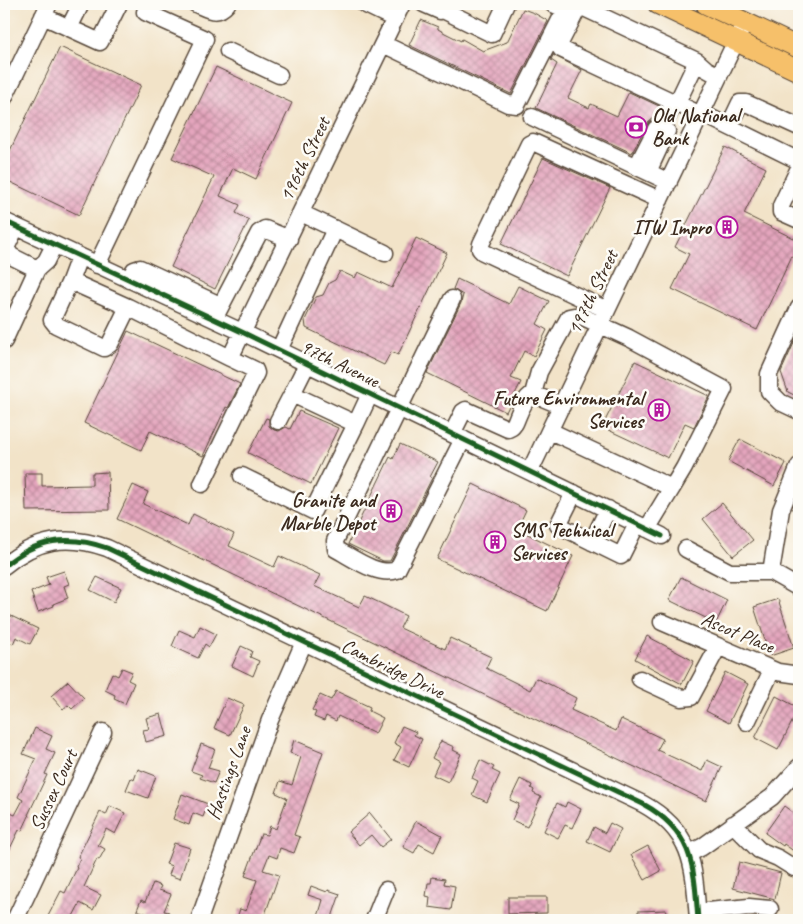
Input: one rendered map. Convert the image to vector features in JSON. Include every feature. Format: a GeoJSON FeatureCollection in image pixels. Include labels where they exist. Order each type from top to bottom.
{"type":"FeatureCollection","features":[{"type":"Feature","properties":{"kind":"main road"},"geometry":{"type":"LineString","coordinates":[[658,4],[799,71]]}},
{"type":"Feature","properties":{"kind":"main road"},"geometry":{"type":"LineString","coordinates":[[706,4],[799,48]]}},
{"type":"Feature","properties":{"kind":"street"},"geometry":{"type":"LineString","coordinates":[[69,28],[81,4]]}},
{"type":"Feature","properties":{"kind":"street"},"geometry":{"type":"LineString","coordinates":[[4,98],[46,10],[69,28],[100,42],[119,4]]}},
{"type":"Feature","properties":{"kind":"street"},"geometry":{"type":"LineString","coordinates":[[196,4],[212,12],[226,4]]}},
{"type":"Feature","properties":{"kind":"street"},"geometry":{"type":"LineString","coordinates":[[364,4],[395,19]]}},
{"type":"Feature","properties":{"kind":"street","name":"196th Street"},"geometry":{"type":"LineString","coordinates":[[230,358],[244,333],[402,4]]}},
{"type":"Feature","properties":{"kind":"street"},"geometry":{"type":"LineString","coordinates":[[424,4],[440,11],[445,7],[492,34],[506,4]]}},
{"type":"Feature","properties":{"kind":"street"},"geometry":{"type":"LineString","coordinates":[[563,10],[582,8],[697,61],[706,69],[719,76]]}},
{"type":"Feature","properties":{"kind":"street"},"geometry":{"type":"LineString","coordinates":[[383,44],[508,104],[517,105],[563,10]]}},
{"type":"Feature","properties":{"kind":"street"},"geometry":{"type":"LineString","coordinates":[[563,10],[559,45],[561,48],[799,161]]}},
{"type":"Feature","properties":{"kind":"street"},"geometry":{"type":"LineString","coordinates":[[97,265],[205,40],[145,12]]}},
{"type":"Feature","properties":{"kind":"street","name":"197th Street"},"geometry":{"type":"LineString","coordinates":[[530,471],[745,22]]}},
{"type":"Feature","properties":{"kind":"street"},"geometry":{"type":"LineString","coordinates":[[228,51],[279,75]]}},
{"type":"Feature","properties":{"kind":"street"},"geometry":{"type":"LineString","coordinates":[[642,169],[697,61]]}},
{"type":"Feature","properties":{"kind":"street"},"geometry":{"type":"LineString","coordinates":[[728,126],[740,103],[746,102],[799,127]]}},
{"type":"Feature","properties":{"kind":"street"},"geometry":{"type":"LineString","coordinates":[[532,117],[669,182]]}},
{"type":"Feature","properties":{"kind":"street"},"geometry":{"type":"LineString","coordinates":[[607,310],[484,252],[480,249],[485,235],[529,144],[532,142],[660,200]]}},
{"type":"Feature","properties":{"kind":"street"},"geometry":{"type":"LineString","coordinates":[[799,168],[781,206],[781,212],[799,220]]}},
{"type":"Feature","properties":{"kind":"street"},"geometry":{"type":"LineString","coordinates":[[301,213],[385,253]]}},
{"type":"Feature","properties":{"kind":"street"},"geometry":{"type":"LineString","coordinates":[[10,224],[6,248],[11,256],[37,269]]}},
{"type":"Feature","properties":{"kind":"street","name":"97th Avenue"},"geometry":{"type":"LineString","coordinates":[[10,224],[156,292],[217,312],[244,333],[649,529]]}},
{"type":"Feature","properties":{"kind":"street"},"geometry":{"type":"LineString","coordinates":[[129,280],[134,270],[140,268],[217,312],[259,233],[265,229],[289,239]]}},
{"type":"Feature","properties":{"kind":"street"},"geometry":{"type":"LineString","coordinates":[[279,350],[335,229]]}},
{"type":"Feature","properties":{"kind":"street"},"geometry":{"type":"LineString","coordinates":[[4,341],[37,269],[46,262],[54,245]]}},
{"type":"Feature","properties":{"kind":"street"},"geometry":{"type":"LineString","coordinates":[[79,257],[52,320],[56,325],[104,348],[110,344],[128,307]]}},
{"type":"Feature","properties":{"kind":"street"},"geometry":{"type":"LineString","coordinates":[[70,281],[145,315],[254,370],[256,374],[202,484]]}},
{"type":"Feature","properties":{"kind":"street"},"geometry":{"type":"LineString","coordinates":[[145,315],[156,292]]}},
{"type":"Feature","properties":{"kind":"street"},"geometry":{"type":"LineString","coordinates":[[452,299],[335,542],[336,549],[378,570],[386,572],[397,570],[457,436],[463,412],[466,410],[508,429]]}},
{"type":"Feature","properties":{"kind":"street"},"geometry":{"type":"LineString","coordinates":[[799,308],[769,374],[769,391],[780,402],[799,411]]}},
{"type":"Feature","properties":{"kind":"street"},"geometry":{"type":"LineString","coordinates":[[495,454],[508,429],[515,423],[527,398],[533,394],[539,372],[568,317],[581,316],[629,338],[724,389],[684,468],[649,529],[621,556],[558,525],[574,493]]}},
{"type":"Feature","properties":{"kind":"street"},"geometry":{"type":"LineString","coordinates":[[278,421],[307,364]]}},
{"type":"Feature","properties":{"kind":"street"},"geometry":{"type":"LineString","coordinates":[[292,394],[356,424]]}},
{"type":"Feature","properties":{"kind":"street"},"geometry":{"type":"LineString","coordinates":[[242,476],[313,510],[370,394]]}},
{"type":"Feature","properties":{"kind":"street"},"geometry":{"type":"LineString","coordinates":[[533,394],[562,406]]}},
{"type":"Feature","properties":{"kind":"street"},"geometry":{"type":"LineString","coordinates":[[550,431],[672,488]]}},
{"type":"Feature","properties":{"kind":"street"},"geometry":{"type":"LineString","coordinates":[[771,572],[781,510],[799,466]]}},
{"type":"Feature","properties":{"kind":"street"},"geometry":{"type":"LineString","coordinates":[[592,542],[608,509]]}},
{"type":"Feature","properties":{"kind":"street","name":"Cambridge Drive"},"geometry":{"type":"LineString","coordinates":[[4,566],[24,552],[50,542],[69,540],[92,543],[107,548],[657,812],[679,834],[690,853],[694,872],[698,916]]}},
{"type":"Feature","properties":{"kind":"street"},"geometry":{"type":"LineString","coordinates":[[686,548],[730,572],[771,572],[799,588]]}},
{"type":"Feature","properties":{"kind":"street","name":"Ascot Place"},"geometry":{"type":"LineString","coordinates":[[662,622],[772,670],[799,676]]}},
{"type":"Feature","properties":{"kind":"street","name":"Hastings Lane"},"geometry":{"type":"LineString","coordinates":[[199,920],[270,720],[304,642]]}},
{"type":"Feature","properties":{"kind":"street"},"geometry":{"type":"LineString","coordinates":[[640,679],[681,698],[691,697],[718,646]]}},
{"type":"Feature","properties":{"kind":"street"},"geometry":{"type":"LineString","coordinates":[[747,722],[772,670]]}},
{"type":"Feature","properties":{"kind":"street","name":"Sussex Court"},"geometry":{"type":"LineString","coordinates":[[15,920],[103,732]]}},
{"type":"Feature","properties":{"kind":"street"},"geometry":{"type":"LineString","coordinates":[[690,853],[702,847],[772,797],[799,767]]}},
{"type":"Feature","properties":{"kind":"street"},"geometry":{"type":"LineString","coordinates":[[733,824],[760,850],[794,868]]}},
{"type":"Feature","properties":{"kind":"street"},"geometry":{"type":"LineString","coordinates":[[374,920],[386,890]]}},
{"type":"Feature","properties":{"kind":"street"},"geometry":{"type":"LineString","coordinates":[[698,916],[749,907],[770,909]]}},
{"type":"Feature","properties":{"kind":"building"},"geometry":{"type":"Polygon","coordinates":[[[523,9],[548,21],[511,94],[409,45],[421,20],[483,51],[507,42],[523,9]]]}},
{"type":"Feature","properties":{"kind":"building"},"geometry":{"type":"Polygon","coordinates":[[[60,47],[141,85],[79,215],[4,179],[4,163],[60,47]]]}},
{"type":"Feature","properties":{"kind":"building"},"geometry":{"type":"Polygon","coordinates":[[[553,55],[582,70],[568,98],[589,108],[591,104],[617,116],[629,92],[661,107],[658,114],[647,124],[632,153],[536,108],[557,64],[551,60],[553,55]]]}},
{"type":"Feature","properties":{"kind":"building"},"geometry":{"type":"Polygon","coordinates":[[[216,67],[292,103],[256,179],[233,168],[220,196],[240,205],[236,213],[249,220],[215,289],[171,267],[214,177],[172,158],[216,67]]]}},
{"type":"Feature","properties":{"kind":"building","name":"ITW Impro"},"geometry":{"type":"Polygon","coordinates":[[[725,147],[766,168],[744,214],[799,241],[757,330],[672,289],[689,254],[675,247],[725,147]]]}},
{"type":"Feature","properties":{"kind":"building"},"geometry":{"type":"Polygon","coordinates":[[[543,158],[610,188],[567,276],[501,244],[543,158]]]}},
{"type":"Feature","properties":{"kind":"building"},"geometry":{"type":"Polygon","coordinates":[[[416,238],[447,253],[398,355],[391,352],[384,365],[306,328],[305,320],[316,297],[323,295],[329,283],[335,280],[340,271],[355,278],[358,272],[392,288],[416,238]]]}},
{"type":"Feature","properties":{"kind":"building"},"geometry":{"type":"Polygon","coordinates":[[[457,279],[509,304],[518,286],[549,301],[537,324],[547,330],[534,356],[524,351],[511,378],[521,382],[506,412],[427,373],[461,303],[463,295],[453,289],[457,279]]]}},
{"type":"Feature","properties":{"kind":"building"},"geometry":{"type":"Polygon","coordinates":[[[128,331],[240,384],[228,408],[226,407],[203,456],[150,431],[141,450],[84,423],[128,331]]]}},
{"type":"Feature","properties":{"kind":"building"},"geometry":{"type":"Polygon","coordinates":[[[799,332],[799,383],[794,395],[788,392],[781,372],[799,332]]]}},
{"type":"Feature","properties":{"kind":"building","name":"Future Environmental Services"},"geometry":{"type":"Polygon","coordinates":[[[635,361],[709,396],[694,427],[685,423],[668,458],[602,427],[635,361]]]}},
{"type":"Feature","properties":{"kind":"building"},"geometry":{"type":"Polygon","coordinates":[[[299,411],[338,428],[311,484],[248,453],[266,418],[269,419],[269,426],[274,430],[279,431],[286,427],[290,429],[299,411]]]}},
{"type":"Feature","properties":{"kind":"building"},"geometry":{"type":"Polygon","coordinates":[[[740,439],[786,463],[774,486],[728,461],[740,439]]]}},
{"type":"Feature","properties":{"kind":"building","name":"Granite and Marble Depot"},"geometry":{"type":"Polygon","coordinates":[[[400,444],[438,462],[430,477],[432,478],[390,561],[383,561],[348,544],[390,457],[393,459],[400,444]]]}},
{"type":"Feature","properties":{"kind":"building"},"geometry":{"type":"Polygon","coordinates":[[[108,472],[109,510],[26,511],[25,473],[42,473],[42,486],[92,485],[92,473],[108,472]]]}},
{"type":"Feature","properties":{"kind":"building","name":"SMS Technical Services"},"geometry":{"type":"Polygon","coordinates":[[[473,484],[526,510],[517,529],[573,556],[547,611],[437,559],[473,484]]]}},
{"type":"Feature","properties":{"kind":"building"},"geometry":{"type":"Polygon","coordinates":[[[133,485],[148,492],[143,504],[188,525],[193,514],[234,534],[229,546],[274,567],[279,556],[320,575],[314,586],[359,607],[365,596],[406,616],[400,628],[445,649],[450,638],[491,657],[486,668],[530,690],[536,678],[551,685],[576,698],[571,710],[616,731],[621,719],[663,739],[657,750],[702,771],[707,760],[722,767],[706,801],[117,519],[133,485]]]}},
{"type":"Feature","properties":{"kind":"building"},"geometry":{"type":"Polygon","coordinates":[[[722,503],[753,540],[733,556],[703,519],[722,503]]]}},
{"type":"Feature","properties":{"kind":"building"},"geometry":{"type":"Polygon","coordinates":[[[64,571],[69,584],[64,586],[68,598],[38,612],[31,592],[49,585],[46,577],[64,571]]]}},
{"type":"Feature","properties":{"kind":"building"},"geometry":{"type":"Polygon","coordinates":[[[97,577],[121,588],[114,602],[90,590],[97,577]]]}},
{"type":"Feature","properties":{"kind":"building"},"geometry":{"type":"Polygon","coordinates":[[[681,577],[727,600],[716,623],[669,600],[681,577]]]}},
{"type":"Feature","properties":{"kind":"building"},"geometry":{"type":"Polygon","coordinates":[[[778,599],[794,648],[770,656],[754,607],[778,599]]]}},
{"type":"Feature","properties":{"kind":"building"},"geometry":{"type":"Polygon","coordinates":[[[9,615],[38,629],[30,644],[16,637],[13,644],[4,639],[4,627],[9,615]]]}},
{"type":"Feature","properties":{"kind":"building"},"geometry":{"type":"Polygon","coordinates":[[[200,626],[216,634],[209,647],[205,644],[198,658],[172,646],[179,630],[195,637],[200,626]]]}},
{"type":"Feature","properties":{"kind":"building"},"geometry":{"type":"Polygon","coordinates":[[[647,636],[694,661],[682,684],[635,659],[647,636]]]}},
{"type":"Feature","properties":{"kind":"building"},"geometry":{"type":"Polygon","coordinates":[[[241,646],[252,651],[250,657],[259,661],[253,676],[232,666],[241,646]]]}},
{"type":"Feature","properties":{"kind":"building"},"geometry":{"type":"Polygon","coordinates":[[[122,668],[132,672],[128,680],[134,683],[125,704],[114,699],[115,695],[105,690],[112,673],[118,676],[122,668]]]}},
{"type":"Feature","properties":{"kind":"building"},"geometry":{"type":"Polygon","coordinates":[[[725,672],[748,684],[729,723],[706,711],[725,672]]]}},
{"type":"Feature","properties":{"kind":"building"},"geometry":{"type":"Polygon","coordinates":[[[68,681],[84,698],[72,709],[68,705],[63,709],[51,696],[68,681]]]}},
{"type":"Feature","properties":{"kind":"building"},"geometry":{"type":"Polygon","coordinates":[[[336,691],[370,707],[369,711],[383,718],[375,734],[338,716],[336,721],[326,716],[324,721],[314,717],[316,712],[312,710],[320,695],[331,700],[336,691]]]}},
{"type":"Feature","properties":{"kind":"building"},"geometry":{"type":"Polygon","coordinates":[[[776,696],[799,708],[778,750],[755,738],[776,696]]]}},
{"type":"Feature","properties":{"kind":"building"},"geometry":{"type":"Polygon","coordinates":[[[227,698],[244,705],[230,735],[214,728],[227,698]]]}},
{"type":"Feature","properties":{"kind":"building"},"geometry":{"type":"Polygon","coordinates":[[[161,714],[167,736],[146,742],[143,730],[149,729],[146,718],[161,714]]]}},
{"type":"Feature","properties":{"kind":"building"},"geometry":{"type":"Polygon","coordinates":[[[402,726],[416,732],[414,735],[422,739],[409,767],[394,760],[401,747],[394,743],[402,726]]]}},
{"type":"Feature","properties":{"kind":"building"},"geometry":{"type":"Polygon","coordinates":[[[35,728],[52,736],[46,749],[55,753],[22,831],[19,830],[4,861],[4,820],[8,812],[15,815],[23,800],[18,797],[36,759],[23,754],[35,728]]]}},
{"type":"Feature","properties":{"kind":"building"},"geometry":{"type":"Polygon","coordinates":[[[294,740],[323,752],[294,835],[300,837],[294,853],[280,848],[277,858],[269,855],[263,870],[279,875],[263,920],[236,920],[240,909],[246,911],[257,880],[245,876],[261,834],[267,835],[270,826],[276,829],[287,798],[276,793],[280,781],[292,785],[301,757],[290,753],[294,740]]]}},
{"type":"Feature","properties":{"kind":"building"},"geometry":{"type":"Polygon","coordinates":[[[441,741],[454,747],[453,750],[461,754],[448,782],[433,775],[439,762],[432,758],[441,741]]]}},
{"type":"Feature","properties":{"kind":"building"},"geometry":{"type":"Polygon","coordinates":[[[201,744],[215,749],[208,768],[219,771],[214,783],[200,778],[202,775],[191,771],[201,744]]]}},
{"type":"Feature","properties":{"kind":"building"},"geometry":{"type":"Polygon","coordinates":[[[480,760],[494,767],[492,770],[500,774],[487,802],[472,795],[478,781],[472,778],[480,760]]]}},
{"type":"Feature","properties":{"kind":"building"},"geometry":{"type":"Polygon","coordinates":[[[138,769],[156,776],[148,798],[126,790],[131,778],[134,780],[138,769]]]}},
{"type":"Feature","properties":{"kind":"building"},"geometry":{"type":"Polygon","coordinates":[[[520,779],[532,785],[533,793],[541,797],[527,827],[512,820],[519,804],[510,800],[520,779]]]}},
{"type":"Feature","properties":{"kind":"building"},"geometry":{"type":"Polygon","coordinates":[[[182,794],[208,804],[203,817],[193,813],[189,825],[173,819],[182,794]]]}},
{"type":"Feature","properties":{"kind":"building"},"geometry":{"type":"Polygon","coordinates":[[[567,802],[581,809],[572,828],[565,825],[558,838],[544,831],[557,803],[565,807],[567,802]]]}},
{"type":"Feature","properties":{"kind":"building"},"geometry":{"type":"Polygon","coordinates":[[[110,806],[125,813],[115,834],[106,829],[98,845],[105,849],[99,860],[97,859],[84,887],[101,895],[93,910],[80,903],[71,920],[46,920],[61,891],[65,893],[77,868],[80,858],[78,857],[100,812],[106,815],[110,806]]]}},
{"type":"Feature","properties":{"kind":"building"},"geometry":{"type":"Polygon","coordinates":[[[784,806],[799,817],[799,855],[765,833],[784,806]]]}},
{"type":"Feature","properties":{"kind":"building"},"geometry":{"type":"Polygon","coordinates":[[[370,813],[391,839],[381,847],[371,835],[359,845],[348,832],[370,813]]]}},
{"type":"Feature","properties":{"kind":"building"},"geometry":{"type":"Polygon","coordinates":[[[416,821],[442,835],[434,852],[419,844],[414,853],[403,847],[416,821]]]}},
{"type":"Feature","properties":{"kind":"building"},"geometry":{"type":"Polygon","coordinates":[[[610,823],[621,829],[610,852],[587,841],[594,827],[605,833],[610,823]]]}},
{"type":"Feature","properties":{"kind":"building"},"geometry":{"type":"Polygon","coordinates":[[[174,843],[190,848],[180,879],[169,875],[172,866],[166,864],[174,843]]]}},
{"type":"Feature","properties":{"kind":"building"},"geometry":{"type":"Polygon","coordinates":[[[648,846],[661,871],[645,880],[631,855],[648,846]]]}},
{"type":"Feature","properties":{"kind":"building"},"geometry":{"type":"Polygon","coordinates":[[[739,862],[781,873],[775,899],[733,888],[739,862]]]}},
{"type":"Feature","properties":{"kind":"building"},"geometry":{"type":"Polygon","coordinates":[[[432,877],[445,879],[444,884],[455,886],[451,910],[429,907],[430,897],[426,896],[428,883],[431,883],[432,877]]]}},
{"type":"Feature","properties":{"kind":"building"},"geometry":{"type":"Polygon","coordinates":[[[153,883],[161,886],[159,890],[171,894],[164,911],[169,912],[166,920],[148,920],[150,915],[137,910],[141,900],[145,902],[153,883]]]}},
{"type":"Feature","properties":{"kind":"building"},"geometry":{"type":"Polygon","coordinates":[[[311,886],[327,892],[328,890],[340,894],[331,920],[317,920],[323,900],[308,895],[311,886]]]}},
{"type":"Feature","properties":{"kind":"building"},"geometry":{"type":"Polygon","coordinates":[[[508,897],[547,897],[547,913],[508,914],[508,897]]]}},
{"type":"Feature","properties":{"kind":"building"},"geometry":{"type":"Polygon","coordinates":[[[666,910],[666,920],[638,920],[638,911],[666,910]]]}},
{"type":"Feature","properties":{"kind":"cycle path"},"geometry":{"type":"LineString","coordinates":[[4,221],[244,333],[662,536]]}},
{"type":"Feature","properties":{"kind":"cycle path"},"geometry":{"type":"LineString","coordinates":[[4,566],[28,550],[53,542],[79,541],[107,548],[643,804],[673,826],[682,839],[692,867],[698,920]]}},
{"type":"Feature","properties":{"kind":"place","name":"Old National Bank"},"geometry":{"type":"Point","coordinates":[636,127]}},
{"type":"Feature","properties":{"kind":"place","name":"ITW Impro"},"geometry":{"type":"Point","coordinates":[727,227]}},
{"type":"Feature","properties":{"kind":"place","name":"Future Environmental Services"},"geometry":{"type":"Point","coordinates":[659,410]}},
{"type":"Feature","properties":{"kind":"place","name":"Granite and Marble Depot"},"geometry":{"type":"Point","coordinates":[391,511]}},
{"type":"Feature","properties":{"kind":"place","name":"SMS Technical Services"},"geometry":{"type":"Point","coordinates":[495,542]}}]}
